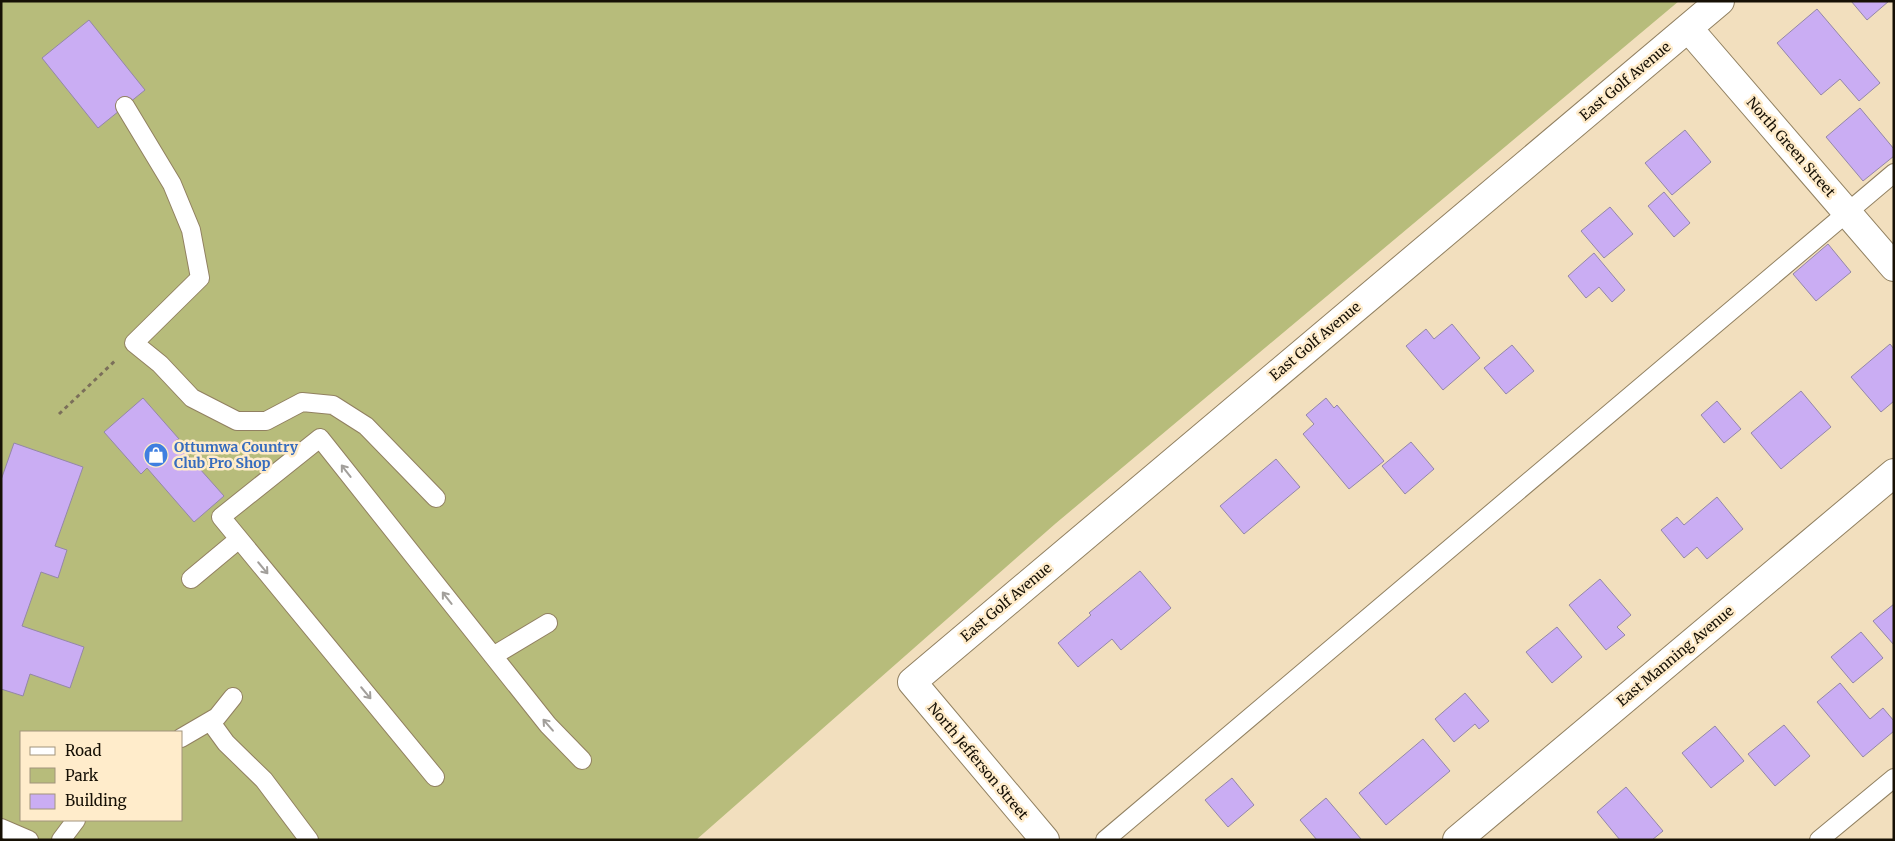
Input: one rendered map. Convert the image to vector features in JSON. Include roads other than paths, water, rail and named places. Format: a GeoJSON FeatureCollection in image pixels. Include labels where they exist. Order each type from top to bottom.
{"type":"FeatureCollection","features":[{"type":"Feature","properties":{"kind":"street","name":"East Golf Avenue"},"geometry":{"type":"LineString","coordinates":[[912,682],[1720,1]]}},
{"type":"Feature","properties":{"kind":"street","name":"North Green Street"},"geometry":{"type":"LineString","coordinates":[[1688,28],[1894,267]]}},
{"type":"Feature","properties":{"kind":"street","name":"East Manning Avenue"},"geometry":{"type":"LineString","coordinates":[[1457,840],[1894,473]]}},
{"type":"Feature","properties":{"kind":"street","name":"North Jefferson Street"},"geometry":{"type":"LineString","coordinates":[[912,682],[1045,840]]}},
{"type":"Feature","properties":{"kind":"lane"},"geometry":{"type":"LineString","coordinates":[[125,106],[172,184],[190,230],[200,278],[134,343],[160,364],[192,398],[237,421],[266,421],[302,402],[333,405],[366,426],[436,498]]}},
{"type":"Feature","properties":{"kind":"lane"},"geometry":{"type":"LineString","coordinates":[[1105,840],[1894,173]]}},
{"type":"Feature","properties":{"kind":"lane"},"geometry":{"type":"LineString","coordinates":[[436,776],[221,516],[320,438],[548,725],[582,760]]}},
{"type":"Feature","properties":{"kind":"lane"},"geometry":{"type":"LineString","coordinates":[[192,579],[240,539]]}},
{"type":"Feature","properties":{"kind":"lane"},"geometry":{"type":"LineString","coordinates":[[493,656],[548,623]]}},
{"type":"Feature","properties":{"kind":"lane"},"geometry":{"type":"LineString","coordinates":[[182,737],[216,717],[233,697]]}},
{"type":"Feature","properties":{"kind":"lane"},"geometry":{"type":"LineString","coordinates":[[210,721],[226,743],[264,780],[309,840]]}},
{"type":"Feature","properties":{"kind":"lane"},"geometry":{"type":"LineString","coordinates":[[1819,840],[1894,778]]}},
{"type":"Feature","properties":{"kind":"lane"},"geometry":{"type":"LineString","coordinates":[[61,840],[75,821]]}},
{"type":"Feature","properties":{"kind":"lane"},"geometry":{"type":"LineString","coordinates":[[1,828],[29,840]]}},
{"type":"Feature","properties":{"kind":"place","name":"Ottumwa Country Club Pro Shop"},"geometry":{"type":"Point","coordinates":[156,455]}}]}
